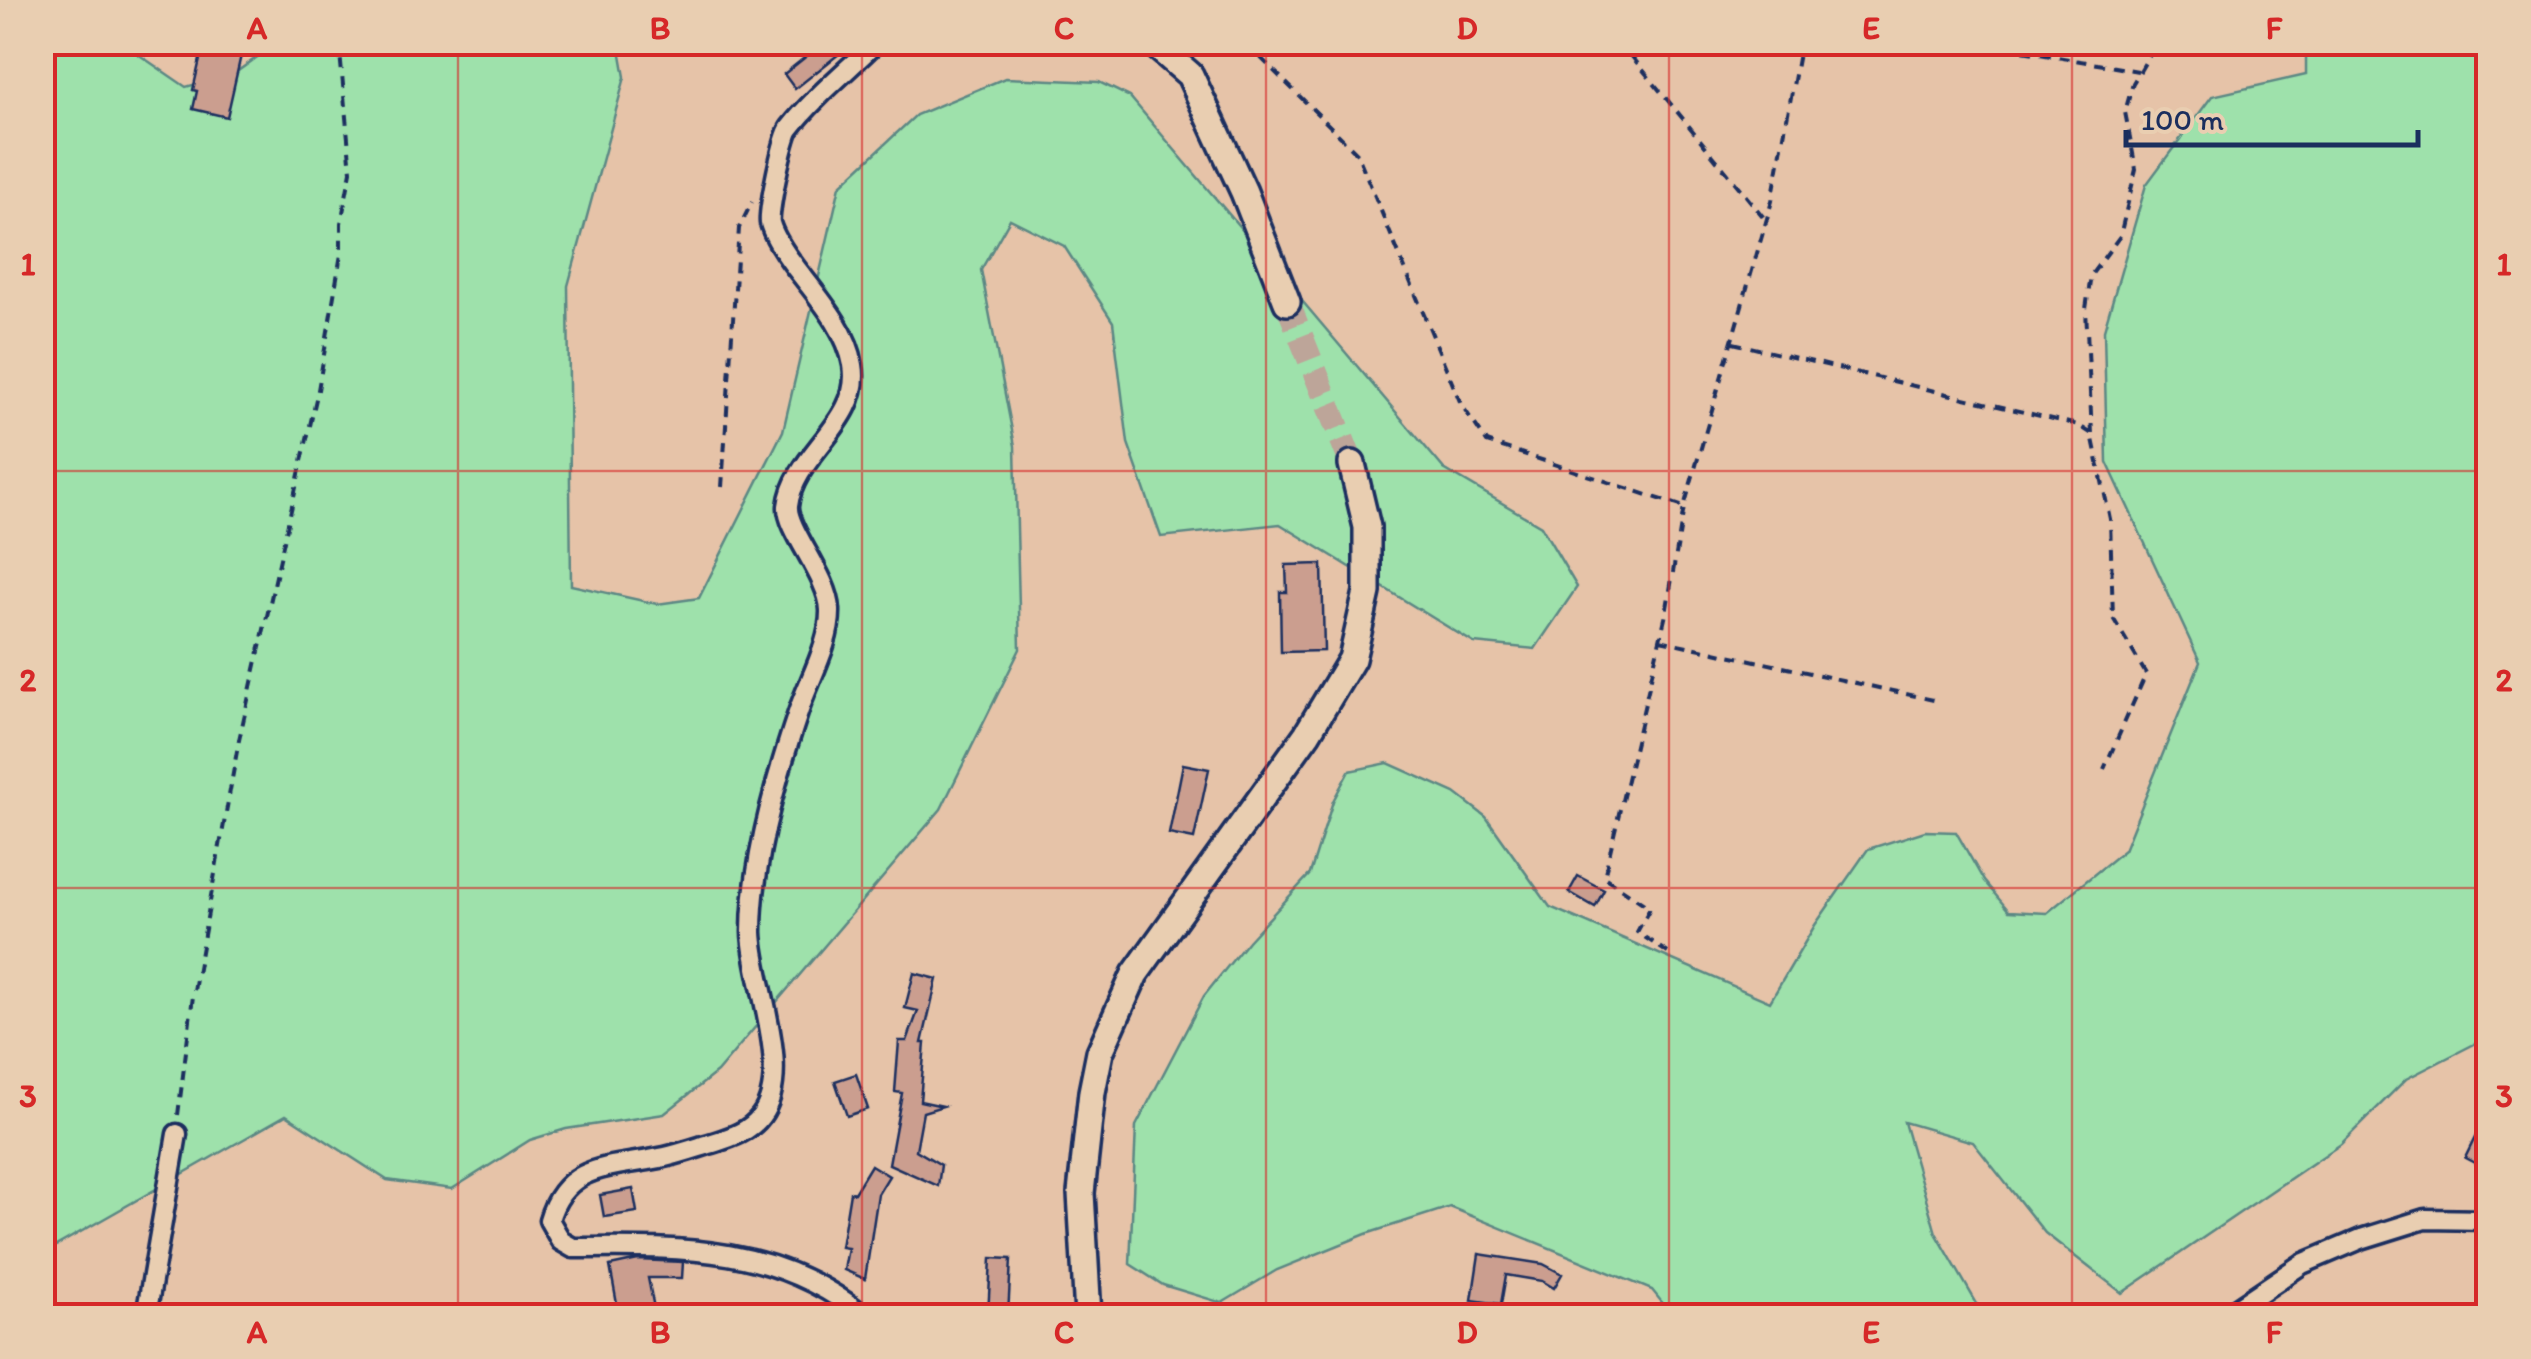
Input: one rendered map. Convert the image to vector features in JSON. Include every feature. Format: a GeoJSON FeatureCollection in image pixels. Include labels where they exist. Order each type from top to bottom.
{"type":"FeatureCollection","features":[{"type":"Feature","properties":{"kind":"street"},"geometry":{"type":"LineString","coordinates":[[864,1316],[835,1292],[808,1278],[748,1259],[687,1247],[573,1248],[562,1242],[548,1220],[555,1199],[576,1179],[608,1166],[666,1157],[737,1136],[761,1116],[769,1095],[774,1057],[754,958],[756,888],[780,769],[824,639],[830,609],[818,571],[787,511],[791,493],[814,451],[846,410],[854,369],[846,342],[790,260],[769,220],[786,130],[876,42]]}},
{"type":"Feature","properties":{"kind":"street"},"geometry":{"type":"LineString","coordinates":[[1152,42],[1190,75],[1244,192],[1287,302]]}},
{"type":"Feature","properties":{"kind":"street"},"geometry":{"type":"LineString","coordinates":[[1088,1316],[1081,1193],[1100,1052],[1136,974],[1306,734],[1352,659],[1367,576],[1366,528],[1352,464]]}},
{"type":"Feature","properties":{"kind":"street"},"geometry":{"type":"LineString","coordinates":[[146,1316],[177,1134]]}},
{"type":"Feature","properties":{"kind":"street"},"geometry":{"type":"LineString","coordinates":[[2225,1316],[2302,1264],[2361,1238],[2425,1219],[2488,1220]]}},
{"type":"Feature","properties":{"kind":"path"},"geometry":{"type":"LineString","coordinates":[[177,1134],[193,996],[239,740],[318,390],[341,254],[342,223],[352,171],[339,42]]}},
{"type":"Feature","properties":{"kind":"path"},"geometry":{"type":"LineString","coordinates":[[1252,42],[1258,54],[1357,153],[1462,404],[1486,442],[1684,507]]}},
{"type":"Feature","properties":{"kind":"path"},"geometry":{"type":"LineString","coordinates":[[1620,42],[1765,220]]}},
{"type":"Feature","properties":{"kind":"path"},"geometry":{"type":"LineString","coordinates":[[1668,953],[1637,932],[1650,908],[1604,877],[1660,640],[1684,507],[1772,200],[1801,42]]}},
{"type":"Feature","properties":{"kind":"path"},"geometry":{"type":"LineString","coordinates":[[1970,42],[2138,72]]}},
{"type":"Feature","properties":{"kind":"path"},"geometry":{"type":"LineString","coordinates":[[2104,769],[2146,674],[2113,618],[2110,518],[2092,434],[2086,309],[2091,275],[2120,236],[2136,169],[2125,112],[2138,72],[2157,42]]}},
{"type":"Feature","properties":{"kind":"path"},"geometry":{"type":"LineString","coordinates":[[722,487],[740,228],[755,196]]}},
{"type":"Feature","properties":{"kind":"path"},"geometry":{"type":"LineString","coordinates":[[1732,342],[2078,425],[2092,434]]}},
{"type":"Feature","properties":{"kind":"path"},"geometry":{"type":"LineString","coordinates":[[1660,640],[1938,701]]}},
{"type":"Feature","properties":{"kind":"green space"},"geometry":{"type":"Polygon","coordinates":[[[43,43],[122,43],[186,87],[235,73],[277,43],[619,43],[625,77],[568,286],[571,585],[657,604],[699,598],[783,431],[840,186],[916,115],[1005,78],[1099,82],[1130,97],[1444,469],[1541,526],[1577,587],[1535,649],[1474,643],[1280,524],[1161,537],[1128,443],[1113,322],[1064,246],[1010,219],[981,270],[1015,446],[1020,649],[941,809],[717,1072],[664,1114],[566,1129],[530,1140],[452,1189],[387,1180],[286,1115],[56,1246],[43,1259],[43,43]]]}},
{"type":"Feature","properties":{"kind":"green space"},"geometry":{"type":"Polygon","coordinates":[[[2306,43],[2488,43],[2488,1037],[2406,1079],[2341,1144],[2122,1293],[2045,1233],[1973,1142],[1904,1122],[1936,1233],[1984,1316],[1673,1316],[1652,1290],[1450,1207],[1366,1234],[1277,1270],[1222,1303],[1163,1285],[1130,1264],[1136,1126],[1204,996],[1310,874],[1333,801],[1349,771],[1388,763],[1455,793],[1486,817],[1550,907],[1770,1002],[1815,925],[1868,849],[1925,831],[1956,832],[1984,881],[2009,911],[2047,913],[2124,850],[2200,662],[2107,462],[2104,330],[2146,185],[2212,96],[2306,75],[2306,43]]]}},
{"type":"Feature","properties":{"kind":"building"},"geometry":{"type":"Polygon","coordinates":[[[204,42],[244,42],[227,117],[193,109],[197,91],[193,90],[204,42]]]}},
{"type":"Feature","properties":{"kind":"building"},"geometry":{"type":"Polygon","coordinates":[[[806,42],[854,42],[795,89],[784,74],[813,51],[806,42]]]}},
{"type":"Feature","properties":{"kind":"building"},"geometry":{"type":"Polygon","coordinates":[[[1322,564],[1324,651],[1281,652],[1280,592],[1287,592],[1286,565],[1322,564]]]}},
{"type":"Feature","properties":{"kind":"building"},"geometry":{"type":"Polygon","coordinates":[[[1183,764],[1209,769],[1194,839],[1169,834],[1183,764]]]}},
{"type":"Feature","properties":{"kind":"building"},"geometry":{"type":"Polygon","coordinates":[[[1578,876],[1604,890],[1595,907],[1569,892],[1578,876]]]}},
{"type":"Feature","properties":{"kind":"building"},"geometry":{"type":"Polygon","coordinates":[[[914,973],[937,979],[922,1043],[920,1101],[943,1106],[923,1112],[916,1150],[941,1165],[938,1186],[889,1164],[902,1093],[895,1092],[899,1041],[907,1041],[918,1011],[905,1008],[914,973]]]}},
{"type":"Feature","properties":{"kind":"building"},"geometry":{"type":"Polygon","coordinates":[[[856,1074],[868,1109],[847,1116],[835,1081],[856,1074]]]}},
{"type":"Feature","properties":{"kind":"building"},"geometry":{"type":"Polygon","coordinates":[[[2488,1111],[2488,1170],[2465,1158],[2488,1111]]]}},
{"type":"Feature","properties":{"kind":"building"},"geometry":{"type":"Polygon","coordinates":[[[871,1165],[889,1176],[878,1194],[865,1279],[844,1270],[848,1248],[841,1247],[850,1192],[854,1193],[871,1165]]]}},
{"type":"Feature","properties":{"kind":"building"},"geometry":{"type":"Polygon","coordinates":[[[633,1189],[637,1212],[604,1217],[600,1195],[633,1189]]]}},
{"type":"Feature","properties":{"kind":"building"},"geometry":{"type":"Polygon","coordinates":[[[1479,1254],[1543,1264],[1562,1274],[1554,1288],[1542,1281],[1506,1275],[1501,1304],[1472,1300],[1479,1254]]]}},
{"type":"Feature","properties":{"kind":"building"},"geometry":{"type":"Polygon","coordinates":[[[991,1258],[1011,1259],[1008,1316],[988,1316],[991,1258]]]}},
{"type":"Feature","properties":{"kind":"building"},"geometry":{"type":"Polygon","coordinates":[[[638,1260],[683,1262],[682,1278],[648,1278],[654,1308],[619,1315],[610,1266],[638,1260]]]}},
{"type":"Feature","properties":{"kind":"tunnel"},"geometry":{"type":"LineString","coordinates":[[1287,302],[1352,464]]}}]}
